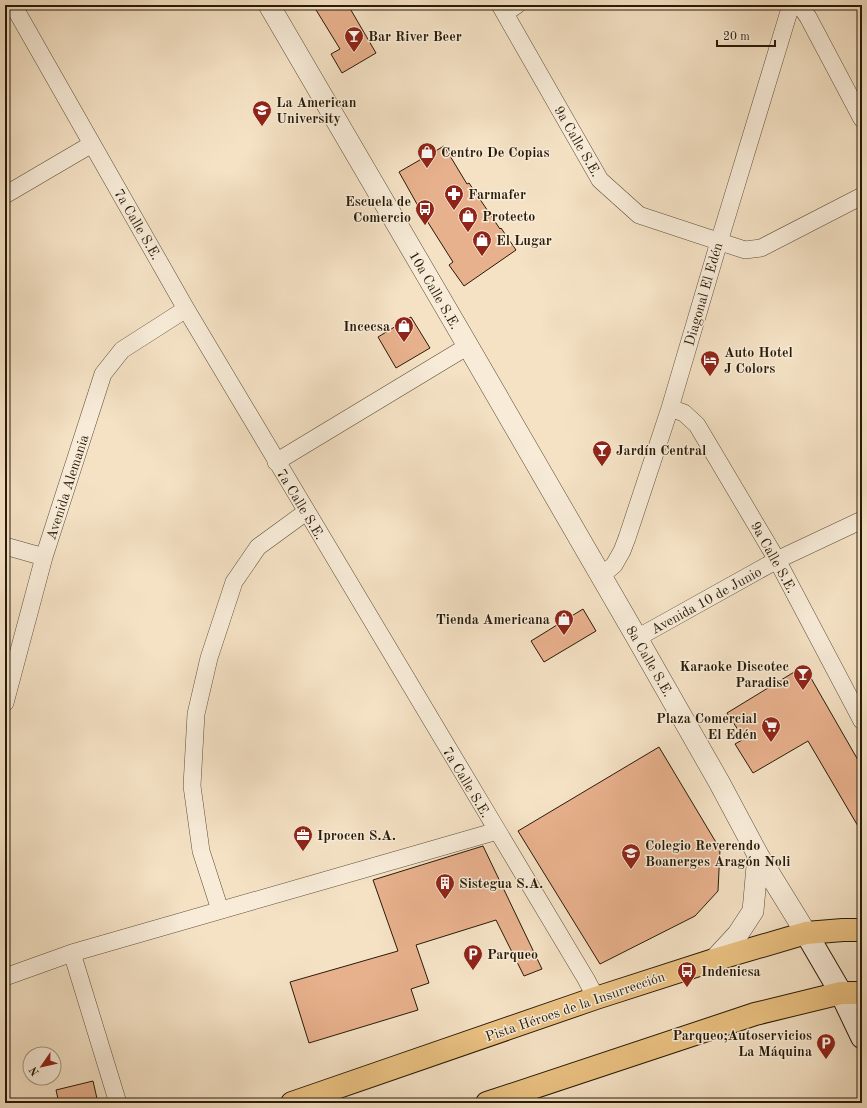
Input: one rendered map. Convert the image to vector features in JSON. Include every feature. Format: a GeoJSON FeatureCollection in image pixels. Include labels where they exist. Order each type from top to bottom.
{"type":"FeatureCollection","features":[{"type":"Feature","properties":{"kind":"main road","name":"Pista Héroes de la Insurrección"},"geometry":{"type":"LineString","coordinates":[[292,1103],[596,998],[714,960],[806,933],[862,930]]}},
{"type":"Feature","properties":{"kind":"main road"},"geometry":{"type":"LineString","coordinates":[[806,933],[841,993],[862,1037]]}},
{"type":"Feature","properties":{"kind":"main road"},"geometry":{"type":"LineString","coordinates":[[487,1103],[755,1014],[841,993],[862,993]]}},
{"type":"Feature","properties":{"kind":"street","name":"7a Calle S.E."},"geometry":{"type":"LineString","coordinates":[[13,5],[186,309],[596,998]]}},
{"type":"Feature","properties":{"kind":"street","name":"10a Calle S.E."},"geometry":{"type":"LineString","coordinates":[[269,5],[601,576]]}},
{"type":"Feature","properties":{"kind":"street","name":"Diagonal El Edén"},"geometry":{"type":"LineString","coordinates":[[601,576],[614,565],[622,551],[670,408],[718,242],[791,5]]}},
{"type":"Feature","properties":{"kind":"street"},"geometry":{"type":"LineString","coordinates":[[798,5],[802,7],[808,17],[862,119]]}},
{"type":"Feature","properties":{"kind":"street","name":"9a Calle S.E."},"geometry":{"type":"LineString","coordinates":[[507,8],[600,180],[639,215],[745,250],[761,248],[862,196]]}},
{"type":"Feature","properties":{"kind":"street"},"geometry":{"type":"LineString","coordinates":[[5,195],[92,144]]}},
{"type":"Feature","properties":{"kind":"street","name":"Avenida Alemania"},"geometry":{"type":"LineString","coordinates":[[5,703],[44,557],[103,374],[122,350],[186,309]]}},
{"type":"Feature","properties":{"kind":"street"},"geometry":{"type":"LineString","coordinates":[[276,462],[468,346]]}},
{"type":"Feature","properties":{"kind":"street","name":"9a Calle S.E."},"geometry":{"type":"LineString","coordinates":[[670,408],[684,413],[697,425],[777,560],[862,721]]}},
{"type":"Feature","properties":{"kind":"street"},"geometry":{"type":"LineString","coordinates":[[220,910],[201,851],[192,786],[196,714],[209,658],[234,582],[258,547],[306,512]]}},
{"type":"Feature","properties":{"kind":"street","name":"Avenida 10 de Junio"},"geometry":{"type":"LineString","coordinates":[[637,638],[777,560],[862,520]]}},
{"type":"Feature","properties":{"kind":"street"},"geometry":{"type":"LineString","coordinates":[[5,546],[44,557]]}},
{"type":"Feature","properties":{"kind":"street","name":"8a Calle S.E."},"geometry":{"type":"LineString","coordinates":[[601,576],[719,782],[758,855],[806,933]]}},
{"type":"Feature","properties":{"kind":"street"},"geometry":{"type":"LineString","coordinates":[[5,977],[72,954],[497,830]]}},
{"type":"Feature","properties":{"kind":"street"},"geometry":{"type":"LineString","coordinates":[[714,960],[738,934],[752,911],[758,855]]}},
{"type":"Feature","properties":{"kind":"street"},"geometry":{"type":"LineString","coordinates":[[72,954],[118,1103]]}},
{"type":"Feature","properties":{"kind":"building"},"geometry":{"type":"Polygon","coordinates":[[[313,5],[348,5],[376,53],[342,73],[331,54],[340,49],[313,5]]]}},
{"type":"Feature","properties":{"kind":"building"},"geometry":{"type":"Polygon","coordinates":[[[444,146],[467,184],[469,183],[516,250],[464,286],[449,265],[453,262],[422,213],[399,172],[444,146]]]}},
{"type":"Feature","properties":{"kind":"building","name":"Incecsa"},"geometry":{"type":"Polygon","coordinates":[[[411,317],[430,348],[396,368],[378,337],[411,317]]]}},
{"type":"Feature","properties":{"kind":"building","name":"Tienda Americana"},"geometry":{"type":"Polygon","coordinates":[[[583,609],[596,631],[544,662],[531,641],[583,609]]]}},
{"type":"Feature","properties":{"kind":"building","name":"Plaza Comercial El Edén"},"geometry":{"type":"Polygon","coordinates":[[[804,666],[862,767],[862,833],[808,741],[753,773],[735,744],[744,739],[727,713],[804,666]]]}},
{"type":"Feature","properties":{"kind":"building","name":"Colegio Reverendo Boanerges Aragón Noli"},"geometry":{"type":"Polygon","coordinates":[[[659,747],[720,849],[718,891],[695,916],[600,964],[518,831],[659,747]]]}},
{"type":"Feature","properties":{"kind":"building"},"geometry":{"type":"Polygon","coordinates":[[[483,846],[542,969],[524,976],[496,920],[416,945],[429,983],[411,989],[418,1010],[309,1043],[290,982],[398,951],[373,880],[483,846]]]}},
{"type":"Feature","properties":{"kind":"building"},"geometry":{"type":"Polygon","coordinates":[[[93,1081],[98,1103],[59,1103],[56,1090],[93,1081]]]}},
{"type":"Feature","properties":{"kind":"place","name":"Bar River Beer"},"geometry":{"type":"Point","coordinates":[354,53]}},
{"type":"Feature","properties":{"kind":"place","name":"La American University"},"geometry":{"type":"Point","coordinates":[262,127]}},
{"type":"Feature","properties":{"kind":"place","name":"Centro De Copias"},"geometry":{"type":"Point","coordinates":[427,169]}},
{"type":"Feature","properties":{"kind":"place","name":"Farmafer"},"geometry":{"type":"Point","coordinates":[454,211]}},
{"type":"Feature","properties":{"kind":"place","name":"Escuela de Comercio"},"geometry":{"type":"Point","coordinates":[425,226]}},
{"type":"Feature","properties":{"kind":"place","name":"Protecto"},"geometry":{"type":"Point","coordinates":[468,233]}},
{"type":"Feature","properties":{"kind":"place","name":"El Lugar"},"geometry":{"type":"Point","coordinates":[482,257]}},
{"type":"Feature","properties":{"kind":"place","name":"Incecsa"},"geometry":{"type":"Point","coordinates":[404,343]}},
{"type":"Feature","properties":{"kind":"place","name":"Auto Hotel J Colors"},"geometry":{"type":"Point","coordinates":[710,377]}},
{"type":"Feature","properties":{"kind":"place","name":"Jardín Central"},"geometry":{"type":"Point","coordinates":[602,467]}},
{"type":"Feature","properties":{"kind":"place","name":"Tienda Americana"},"geometry":{"type":"Point","coordinates":[564,636]}},
{"type":"Feature","properties":{"kind":"place","name":"Karaoke Discotec Paradise"},"geometry":{"type":"Point","coordinates":[803,691]}},
{"type":"Feature","properties":{"kind":"place","name":"Plaza Comercial El Edén"},"geometry":{"type":"Point","coordinates":[771,743]}},
{"type":"Feature","properties":{"kind":"place","name":"Iprocen S.A."},"geometry":{"type":"Point","coordinates":[303,852]}},
{"type":"Feature","properties":{"kind":"place","name":"Colegio Reverendo Boanerges Aragón Noli"},"geometry":{"type":"Point","coordinates":[631,870]}},
{"type":"Feature","properties":{"kind":"place","name":"Sistegua S.A."},"geometry":{"type":"Point","coordinates":[445,900]}},
{"type":"Feature","properties":{"kind":"place","name":"Parqueo"},"geometry":{"type":"Point","coordinates":[473,971]}},
{"type":"Feature","properties":{"kind":"place","name":"Indenicsa"},"geometry":{"type":"Point","coordinates":[687,988]}},
{"type":"Feature","properties":{"kind":"place","name":"Parqueo;Autoservicios La Máquina"},"geometry":{"type":"Point","coordinates":[826,1060]}}]}
